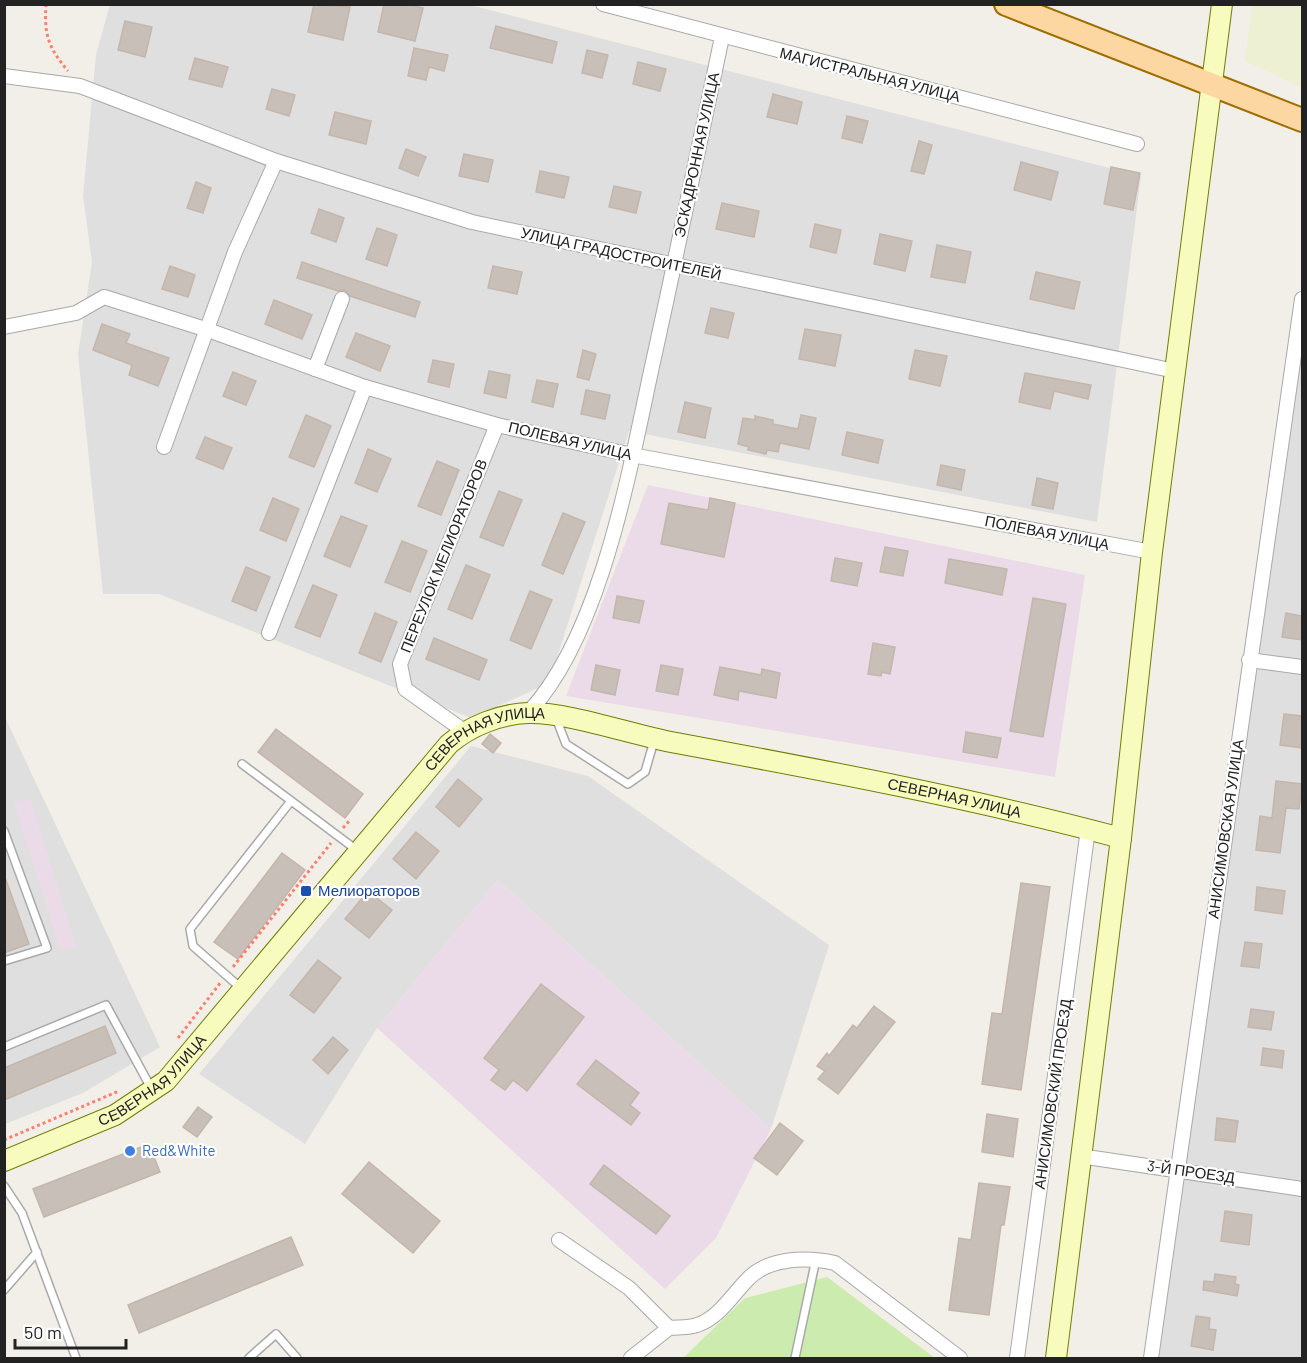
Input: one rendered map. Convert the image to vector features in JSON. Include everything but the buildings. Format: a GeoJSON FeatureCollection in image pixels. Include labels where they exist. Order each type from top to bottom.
{"type":"FeatureCollection","features":[{"type":"Feature","properties":{"kind":"main road"},"geometry":{"type":"LineString","coordinates":[[1006,4],[1302,120]]}},
{"type":"Feature","properties":{"kind":"street","name":"МАГИСТРАЛЬНАЯ УЛИЦА"},"geometry":{"type":"LineString","coordinates":[[603,4],[722,38],[1137,144]]}},
{"type":"Feature","properties":{"kind":"street"},"geometry":{"type":"LineString","coordinates":[[1056,1359],[1121,838],[1152,552],[1222,4]]}},
{"type":"Feature","properties":{"kind":"street","name":"ЭСКАДРОННАЯ УЛИЦА"},"geometry":{"type":"LineString","coordinates":[[528,713],[549,691],[578,633],[607,556],[674,266],[722,38]]}},
{"type":"Feature","properties":{"kind":"street","name":"УЛИЦА ГРАДОСТРОИТЕЛЕЙ"},"geometry":{"type":"LineString","coordinates":[[4,76],[80,86],[276,160],[472,222],[1175,371]]}},
{"type":"Feature","properties":{"kind":"street"},"geometry":{"type":"LineString","coordinates":[[164,447],[235,252],[276,160]]}},
{"type":"Feature","properties":{"kind":"street","name":"ПОЛЕВАЯ УЛИЦА"},"geometry":{"type":"LineString","coordinates":[[4,327],[76,313],[104,297],[208,330],[365,387],[497,425],[632,455],[1152,552]]}},
{"type":"Feature","properties":{"kind":"street"},"geometry":{"type":"LineString","coordinates":[[315,369],[342,299]]}},
{"type":"Feature","properties":{"kind":"street","name":"АНИСИМОВСКАЯ УЛИЦА"},"geometry":{"type":"LineString","coordinates":[[1151,1359],[1302,299]]}},
{"type":"Feature","properties":{"kind":"street"},"geometry":{"type":"LineString","coordinates":[[269,633],[365,387]]}},
{"type":"Feature","properties":{"kind":"street","name":"ПЕРЕУЛОК МЕЛИОРАТОРОВ"},"geometry":{"type":"LineString","coordinates":[[464,731],[405,689],[400,664],[497,425]]}},
{"type":"Feature","properties":{"kind":"street"},"geometry":{"type":"LineString","coordinates":[[1249,660],[1302,667]]}},
{"type":"Feature","properties":{"kind":"street","name":"СЕВЕРНАЯ УЛИЦА"},"geometry":{"type":"LineString","coordinates":[[4,1161],[115,1115],[149,1084],[166,1081],[449,744],[464,731],[498,718],[528,713],[555,716],[654,739],[891,782],[1121,838]]}},
{"type":"Feature","properties":{"kind":"street","name":"АНИСИМОВСКИЙ ПРОЕЗД"},"geometry":{"type":"LineString","coordinates":[[1017,1359],[1088,829]]}},
{"type":"Feature","properties":{"kind":"street","name":"3-Й ПРОЕЗД"},"geometry":{"type":"LineString","coordinates":[[1080,1156],[1302,1189]]}},
{"type":"Feature","properties":{"kind":"street"},"geometry":{"type":"LineString","coordinates":[[560,1240],[629,1288],[669,1328]]}},
{"type":"Feature","properties":{"kind":"street"},"geometry":{"type":"LineString","coordinates":[[631,1359],[669,1328],[697,1326],[720,1311],[750,1277],[770,1265],[816,1259],[835,1263],[960,1359]]}},
{"type":"Feature","properties":{"kind":"lane"},"geometry":{"type":"LineString","coordinates":[[555,716],[566,744],[628,784],[645,772],[654,739]]}},
{"type":"Feature","properties":{"kind":"lane"},"geometry":{"type":"LineString","coordinates":[[242,764],[359,851]]}},
{"type":"Feature","properties":{"kind":"lane"},"geometry":{"type":"LineString","coordinates":[[243,989],[193,946],[190,929],[291,801]]}},
{"type":"Feature","properties":{"kind":"lane"},"geometry":{"type":"LineString","coordinates":[[4,831],[47,948],[4,961]]}},
{"type":"Feature","properties":{"kind":"lane"},"geometry":{"type":"LineString","coordinates":[[4,1047],[105,1005],[149,1084]]}},
{"type":"Feature","properties":{"kind":"lane"},"geometry":{"type":"LineString","coordinates":[[4,1186],[22,1213],[76,1359]]}},
{"type":"Feature","properties":{"kind":"lane"},"geometry":{"type":"LineString","coordinates":[[4,1290],[37,1252]]}},
{"type":"Feature","properties":{"kind":"lane"},"geometry":{"type":"LineString","coordinates":[[795,1359],[816,1259]]}},
{"type":"Feature","properties":{"kind":"lane"},"geometry":{"type":"LineString","coordinates":[[249,1359],[276,1334],[297,1359]]}},
{"type":"Feature","properties":{"kind":"path"},"geometry":{"type":"LineString","coordinates":[[46,4],[45,28],[51,51],[80,86]]}},
{"type":"Feature","properties":{"kind":"path"},"geometry":{"type":"LineString","coordinates":[[175,1041],[349,821]]}},
{"type":"Feature","properties":{"kind":"path"},"geometry":{"type":"LineString","coordinates":[[4,1140],[149,1084]]}},
{"type":"Feature","properties":{"kind":"shaded area"},"geometry":{"type":"Polygon","coordinates":[[[110,4],[470,5],[1141,176],[1097,522],[629,431],[549,683],[471,718],[159,594],[103,594],[78,354],[92,262],[83,196],[96,55],[110,4]]]}},
{"type":"Feature","properties":{"kind":"shaded area"},"geometry":{"type":"Polygon","coordinates":[[[1302,350],[1302,1358],[1156,1358],[1302,350]]]}},
{"type":"Feature","properties":{"kind":"shaded area"},"geometry":{"type":"Polygon","coordinates":[[[648,485],[1085,575],[1055,777],[566,696],[648,485]]]}},
{"type":"Feature","properties":{"kind":"shaded area"},"geometry":{"type":"Polygon","coordinates":[[[4,715],[160,1047],[83,1093],[5,1124],[4,715]]]}},
{"type":"Feature","properties":{"kind":"shaded area"},"geometry":{"type":"Polygon","coordinates":[[[471,746],[588,776],[829,945],[771,1129],[498,880],[377,1028],[305,1144],[199,1074],[471,746]]]}},
{"type":"Feature","properties":{"kind":"shaded area"},"geometry":{"type":"Polygon","coordinates":[[[30,799],[76,946],[61,951],[14,803],[30,799]]]}},
{"type":"Feature","properties":{"kind":"shaded area"},"geometry":{"type":"Polygon","coordinates":[[[498,880],[771,1129],[716,1238],[665,1289],[377,1028],[498,880]]]}},
{"type":"Feature","properties":{"kind":"green space"},"geometry":{"type":"Polygon","coordinates":[[[1252,5],[1302,5],[1302,88],[1245,61],[1252,5]]]}},
{"type":"Feature","properties":{"kind":"green space"},"geometry":{"type":"Polygon","coordinates":[[[827,1277],[935,1358],[683,1358],[745,1298],[827,1277]]]}},
{"type":"Feature","properties":{"kind":"place","name":"Мелиораторов"},"geometry":{"type":"Point","coordinates":[306,891]}},
{"type":"Feature","properties":{"kind":"place","name":"Red&White"},"geometry":{"type":"Point","coordinates":[130,1151]}}]}
